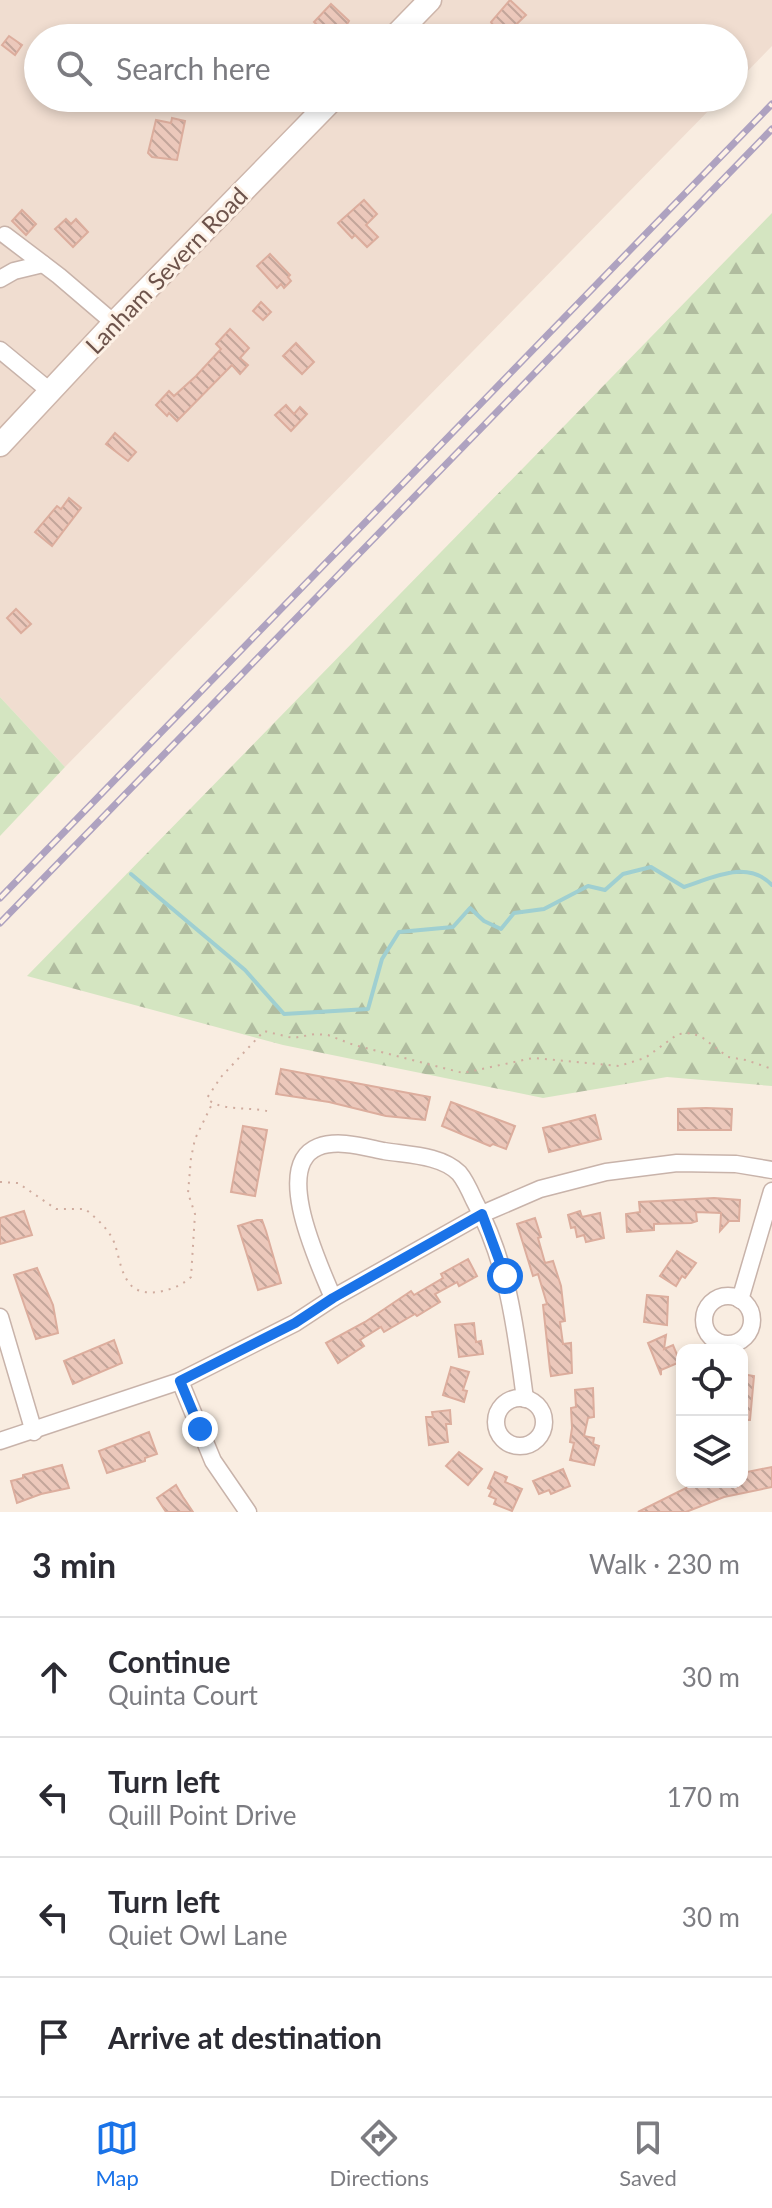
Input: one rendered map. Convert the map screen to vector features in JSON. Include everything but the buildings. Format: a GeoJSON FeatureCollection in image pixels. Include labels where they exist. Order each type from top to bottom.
{"type":"FeatureCollection","features":[{"type":"Feature","properties":{"kind":"main road"},"geometry":{"type":"LineString","coordinates":[[407,24],[430,0]]}},
{"type":"Feature","properties":{"kind":"main road","name":"Lanham Severn Road"},"geometry":{"type":"LineString","coordinates":[[0,445],[114,323],[320,112]]}},
{"type":"Feature","properties":{"kind":"street"},"geometry":{"type":"LineString","coordinates":[[5,235],[114,323]]}},
{"type":"Feature","properties":{"kind":"street"},"geometry":{"type":"LineString","coordinates":[[0,279],[14,271],[43,264]]}},
{"type":"Feature","properties":{"kind":"street"},"geometry":{"type":"LineString","coordinates":[[0,350],[51,392]]}},
{"type":"Feature","properties":{"kind":"street"},"geometry":{"type":"LineString","coordinates":[[333,1298],[300,1208],[302,1164],[316,1148],[347,1144],[437,1161],[461,1175],[482,1214],[510,1298],[525,1399]]}},
{"type":"Feature","properties":{"kind":"street"},"geometry":{"type":"LineString","coordinates":[[0,1441],[180,1381],[295,1323],[333,1298],[482,1214],[540,1189],[583,1177],[641,1167],[705,1162],[772,1170]]}},
{"type":"Feature","properties":{"kind":"street"},"geometry":{"type":"LineString","coordinates":[[740,1300],[772,1191]]}},
{"type":"Feature","properties":{"kind":"street"},"geometry":{"type":"LineString","coordinates":[[0,1317],[34,1432]]}},
{"type":"Feature","properties":{"kind":"street"},"geometry":{"type":"LineString","coordinates":[[180,1381],[213,1461],[248,1512]]}},
{"type":"Feature","properties":{"kind":"path"},"geometry":{"type":"LineString","coordinates":[[267,1111],[245,1107],[227,1109],[212,1104],[207,1098],[221,1077],[264,1031],[293,1038],[328,1035],[354,1045],[463,1073],[533,1058],[619,1066],[645,1058],[678,1034],[692,1033],[728,1057],[772,1069]]}},
{"type":"Feature","properties":{"kind":"path"},"geometry":{"type":"LineString","coordinates":[[0,1182],[18,1183],[56,1209],[85,1209],[92,1214],[113,1239],[130,1286],[139,1291],[180,1288],[191,1277],[195,1214],[188,1193],[191,1158],[195,1139],[212,1104]]}},
{"type":"Feature","properties":{"kind":"shaded area"},"geometry":{"type":"Polygon","coordinates":[[[0,0],[772,0],[772,46],[748,71],[748,24],[24,24],[24,112],[707,112],[65,767],[0,697],[0,0]]]}},
{"type":"Feature","properties":{"kind":"green space"},"geometry":{"type":"Polygon","coordinates":[[[772,213],[772,1086],[667,1077],[543,1098],[283,1045],[27,976],[772,213]]]}},
{"type":"Feature","properties":{"kind":"green space"},"geometry":{"type":"Polygon","coordinates":[[[0,697],[65,767],[0,836],[0,697]]]}},
{"type":"Feature","properties":{"kind":"waterway"},"geometry":{"type":"LineString","coordinates":[[131,874],[245,970],[284,1014],[368,1009],[382,959],[399,932],[453,927],[470,908],[484,921],[501,929],[514,913],[544,909],[588,886],[605,890],[623,874],[651,867],[684,887],[741,872],[762,877],[772,885]]}},
{"type":"Feature","properties":{"kind":"railway"},"geometry":{"type":"LineString","coordinates":[[0,898],[772,104]]}},
{"type":"Feature","properties":{"kind":"railway"},"geometry":{"type":"LineString","coordinates":[[0,923],[772,129]]}},
{"type":"Feature","properties":{"kind":"route"},"geometry":{"type":"LineString","coordinates":[[200,1429],[180,1381],[252,1347],[482,1214],[505,1276]]}}]}
